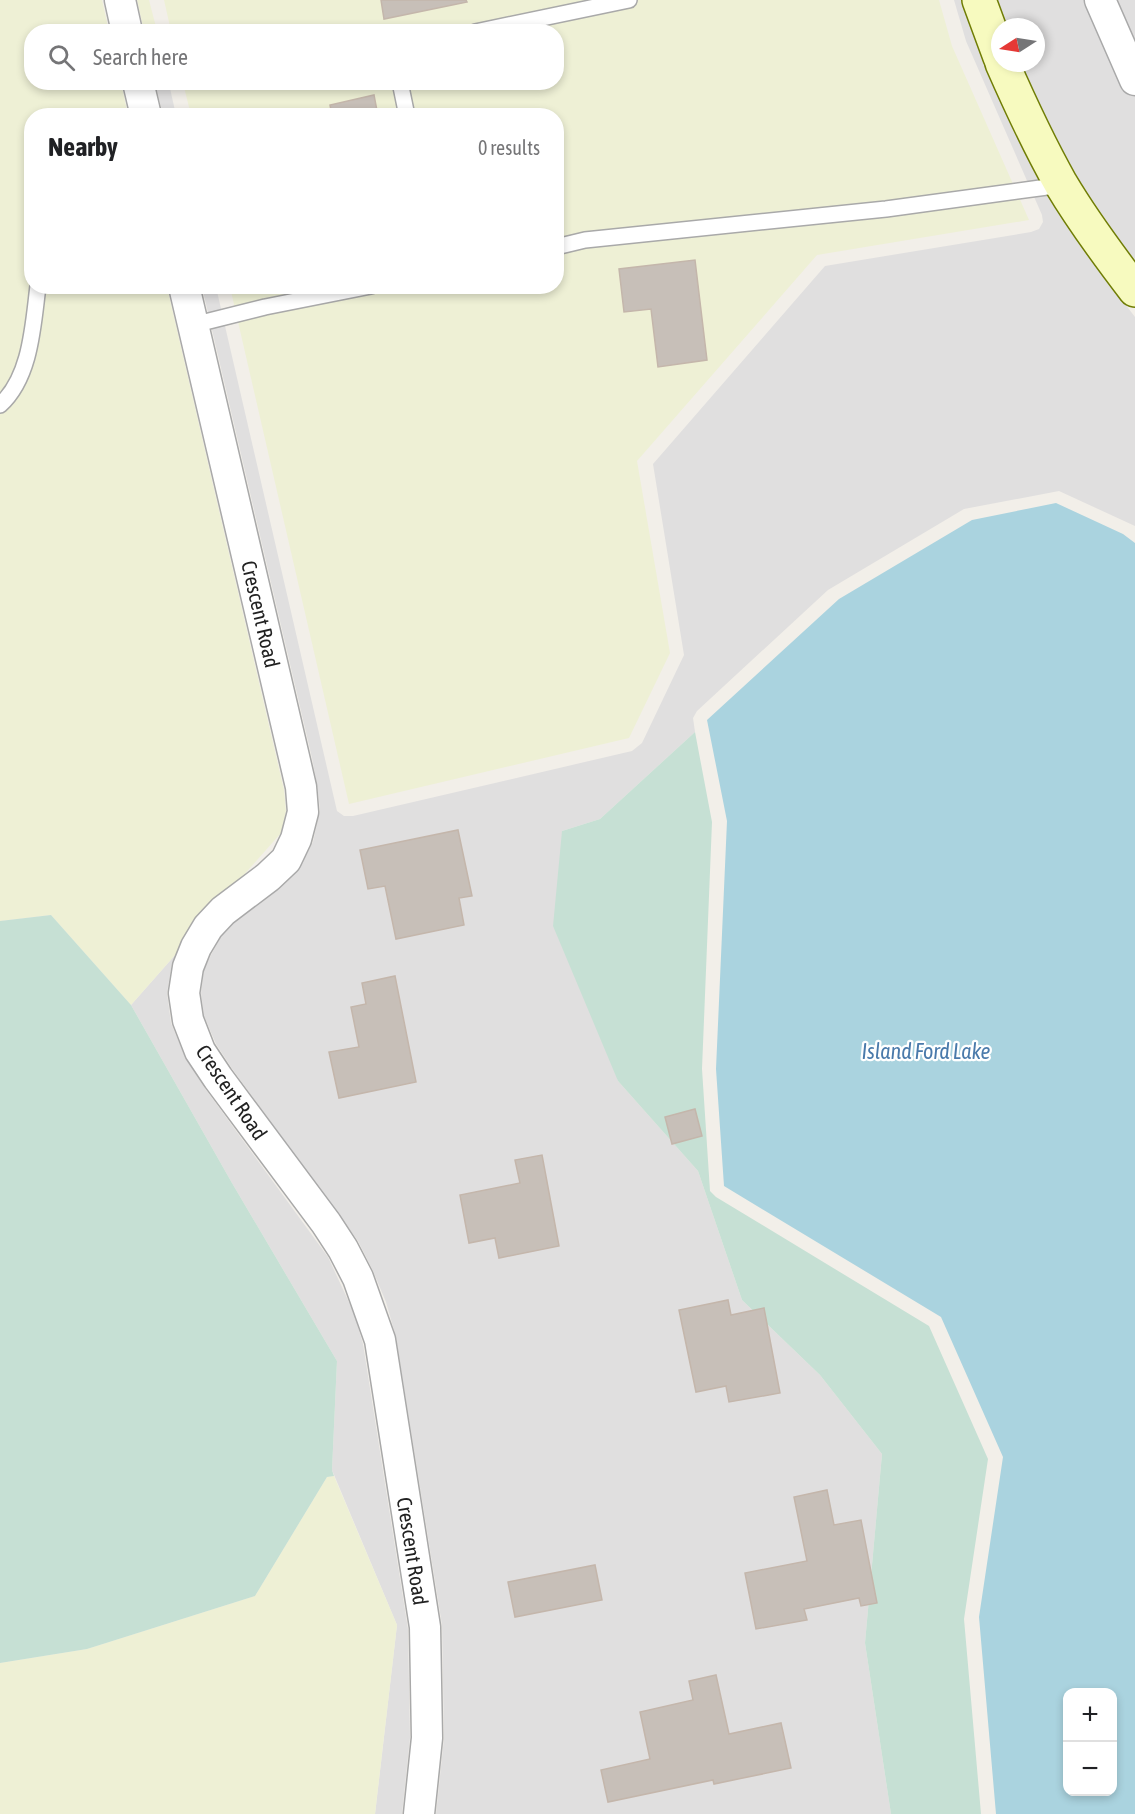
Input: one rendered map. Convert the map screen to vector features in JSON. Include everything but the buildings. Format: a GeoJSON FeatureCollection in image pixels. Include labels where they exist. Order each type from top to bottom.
{"type":"FeatureCollection","features":[{"type":"Feature","properties":{"kind":"main road"},"geometry":{"type":"LineString","coordinates":[[979,0],[991,33]]}},
{"type":"Feature","properties":{"kind":"main road"},"geometry":{"type":"LineString","coordinates":[[1006,72],[1029,124],[1062,185],[1135,290]]}},
{"type":"Feature","properties":{"kind":"street"},"geometry":{"type":"LineString","coordinates":[[120,0],[125,24]]}},
{"type":"Feature","properties":{"kind":"street"},"geometry":{"type":"LineString","coordinates":[[1100,0],[1135,80]]}},
{"type":"Feature","properties":{"kind":"street"},"geometry":{"type":"LineString","coordinates":[[140,90],[144,108]]}},
{"type":"Feature","properties":{"kind":"street","name":"Crescent Road"},"geometry":{"type":"LineString","coordinates":[[186,294],[301,787],[303,812],[296,839],[286,860],[268,878],[223,911],[208,927],[196,947],[188,967],[184,993],[188,1020],[200,1051],[218,1078],[343,1249],[358,1278],[380,1340],[425,1627],[427,1738],[419,1814]]}},
{"type":"Feature","properties":{"kind":"lane"},"geometry":{"type":"LineString","coordinates":[[514,24],[629,0]]}},
{"type":"Feature","properties":{"kind":"lane"},"geometry":{"type":"LineString","coordinates":[[402,90],[405,108]]}},
{"type":"Feature","properties":{"kind":"lane"},"geometry":{"type":"LineString","coordinates":[[564,245],[585,240],[886,209],[1062,185]]}},
{"type":"Feature","properties":{"kind":"lane"},"geometry":{"type":"LineString","coordinates":[[0,405],[21,373],[32,332],[37,294]]}},
{"type":"Feature","properties":{"kind":"lane"},"geometry":{"type":"LineString","coordinates":[[193,326],[265,307],[331,294]]}},
{"type":"Feature","properties":{"kind":"shaded area"},"geometry":{"type":"Polygon","coordinates":[[[954,0],[961,0],[985,67],[1013,130],[1047,192],[1086,253],[1135,317],[1135,526],[1059,491],[964,509],[828,590],[697,711],[693,718],[695,732],[600,819],[562,831],[618,1081],[698,1171],[742,1300],[820,1375],[882,1454],[865,1643],[891,1814],[436,1814],[444,1738],[442,1625],[396,1337],[386,1302],[358,1241],[233,1070],[216,1044],[204,1016],[201,993],[204,970],[222,935],[235,921],[298,870],[313,842],[320,810],[312,758],[204,294],[218,294],[337,811],[344,816],[353,816],[632,751],[642,743],[684,655],[653,464],[825,266],[1031,232],[1039,229],[1043,222],[1042,215],[966,41],[954,0]]]}},
{"type":"Feature","properties":{"kind":"shaded area"},"geometry":{"type":"Polygon","coordinates":[[[997,0],[1135,0],[1135,263],[1077,177],[1024,72],[1045,72],[1045,18],[1004,18],[997,0]]]}},
{"type":"Feature","properties":{"kind":"shaded area"},"geometry":{"type":"Polygon","coordinates":[[[157,90],[170,90],[174,108],[161,108],[157,90]]]}},
{"type":"Feature","properties":{"kind":"shaded area"},"geometry":{"type":"Polygon","coordinates":[[[176,954],[172,963],[167,993],[171,1023],[186,1059],[328,1257],[354,1313],[363,1344],[408,1629],[410,1738],[402,1814],[375,1814],[397,1625],[332,1470],[337,1361],[131,1005],[176,954]]]}},
{"type":"Feature","properties":{"kind":"green space"},"geometry":{"type":"Polygon","coordinates":[[[0,0],[102,0],[107,24],[24,24],[24,90],[123,90],[126,108],[24,108],[24,294],[169,294],[284,790],[286,811],[281,833],[241,878],[213,900],[194,920],[176,954],[131,1005],[51,915],[0,921],[0,0]]]}},
{"type":"Feature","properties":{"kind":"green space"},"geometry":{"type":"Polygon","coordinates":[[[137,0],[149,0],[155,24],[142,24],[137,0]]]}},
{"type":"Feature","properties":{"kind":"green space"},"geometry":{"type":"Polygon","coordinates":[[[164,0],[939,0],[952,46],[1029,220],[817,255],[637,461],[670,653],[629,738],[349,804],[232,294],[564,294],[564,108],[189,108],[185,90],[564,90],[564,24],[169,24],[164,0]]]}},
{"type":"Feature","properties":{"kind":"green space"},"geometry":{"type":"Polygon","coordinates":[[[695,732],[712,822],[702,1069],[710,1191],[716,1197],[929,1326],[988,1459],[964,1619],[981,1814],[891,1814],[865,1643],[882,1454],[820,1375],[742,1300],[698,1171],[618,1081],[553,926],[562,831],[600,819],[695,732]]]}},
{"type":"Feature","properties":{"kind":"green space"},"geometry":{"type":"Polygon","coordinates":[[[51,915],[131,1005],[337,1361],[332,1470],[334,1476],[327,1477],[255,1596],[87,1649],[0,1663],[0,921],[51,915]]]}},
{"type":"Feature","properties":{"kind":"green space"},"geometry":{"type":"Polygon","coordinates":[[[334,1476],[397,1625],[375,1814],[0,1814],[0,1663],[87,1649],[255,1596],[327,1477],[334,1476]]]}},
{"type":"Feature","properties":{"kind":"water","name":"Island Ford Lake"},"geometry":{"type":"Polygon","coordinates":[[[1056,503],[1123,534],[1135,543],[1135,1814],[996,1814],[979,1617],[1003,1457],[941,1317],[724,1186],[716,1069],[727,821],[707,720],[839,599],[972,520],[1056,503]]]}}]}
